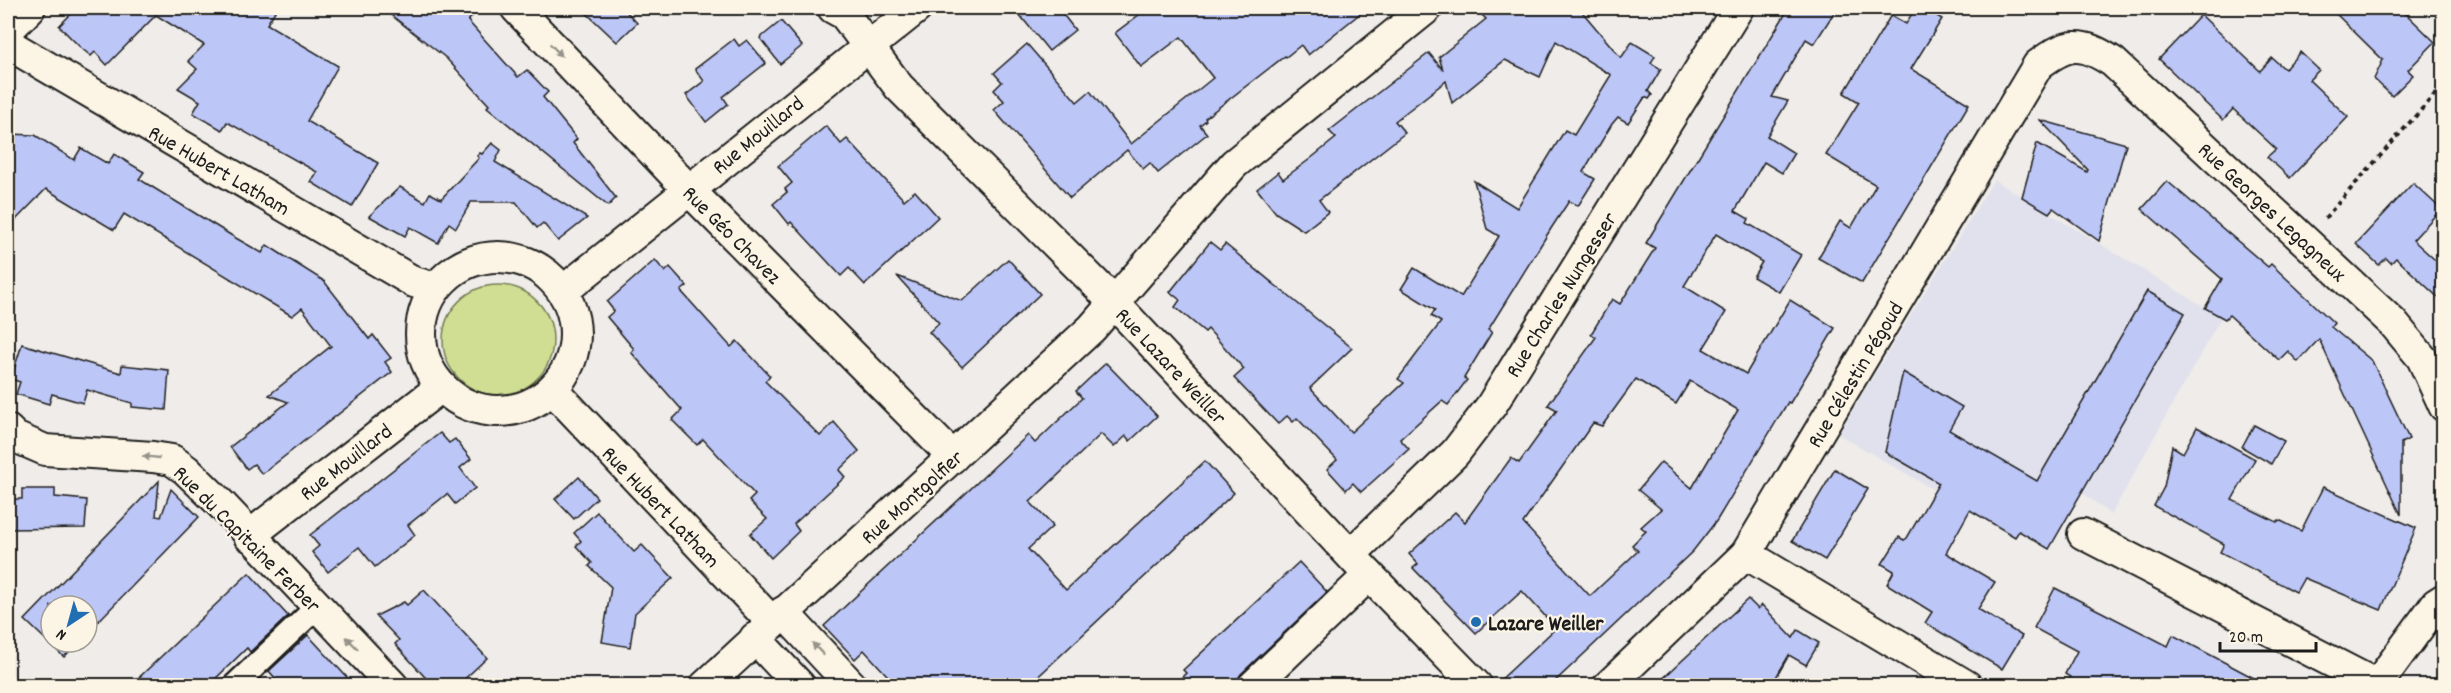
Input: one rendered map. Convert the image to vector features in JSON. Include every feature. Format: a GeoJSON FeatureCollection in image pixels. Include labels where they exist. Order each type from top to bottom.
{"type":"FeatureCollection","features":[{"type":"Feature","properties":{"kind":"street"},"geometry":{"type":"LineString","coordinates":[[8,30],[30,8]]}},
{"type":"Feature","properties":{"kind":"street","name":"Rue Géo Chavez"},"geometry":{"type":"LineString","coordinates":[[516,8],[688,189],[953,457]]}},
{"type":"Feature","properties":{"kind":"street","name":"Rue Lazare Weiller"},"geometry":{"type":"LineString","coordinates":[[833,8],[844,14],[899,87],[1113,303],[1477,686]]}},
{"type":"Feature","properties":{"kind":"street","name":"Rue Mouillard"},"geometry":{"type":"LineString","coordinates":[[563,291],[917,8]]}},
{"type":"Feature","properties":{"kind":"street","name":"Rue Montgolfier"},"geometry":{"type":"LineString","coordinates":[[705,686],[1092,328],[1234,164],[1427,8]]}},
{"type":"Feature","properties":{"kind":"street","name":"Rue Charles Nungesser"},"geometry":{"type":"LineString","coordinates":[[1253,686],[1360,565],[1455,453],[1491,406],[1738,8]]}},
{"type":"Feature","properties":{"kind":"street","name":"Rue Hubert Latham"},"geometry":{"type":"LineString","coordinates":[[8,44],[414,282],[435,288]]}},
{"type":"Feature","properties":{"kind":"street","name":"Rue Georges Legagneux"},"geometry":{"type":"LineString","coordinates":[[2074,45],[2094,50],[2113,62],[2393,323],[2422,358],[2444,406]]}},
{"type":"Feature","properties":{"kind":"street","name":"Rue Célestin Pégoud"},"geometry":{"type":"LineString","coordinates":[[1608,686],[1746,554],[2038,64],[2056,51],[2074,45]]}},
{"type":"Feature","properties":{"kind":"street"},"geometry":{"type":"LineString","coordinates":[[500,257],[524,261],[546,273],[563,291],[571,307],[575,325],[575,343],[572,360],[564,376],[552,390],[536,402],[517,410],[496,412],[476,409],[457,400],[441,387],[427,364],[421,339],[424,312],[435,288],[453,271],[476,260],[500,257]]}},
{"type":"Feature","properties":{"kind":"street","name":"Rue Mouillard"},"geometry":{"type":"LineString","coordinates":[[249,536],[441,387]]}},
{"type":"Feature","properties":{"kind":"street","name":"Rue Hubert Latham"},"geometry":{"type":"LineString","coordinates":[[552,390],[770,624],[852,686]]}},
{"type":"Feature","properties":{"kind":"street","name":"Rue du Capitaine Ferber"},"geometry":{"type":"LineString","coordinates":[[8,430],[15,437],[45,450],[172,460],[186,470],[393,686]]}},
{"type":"Feature","properties":{"kind":"street"},"geometry":{"type":"LineString","coordinates":[[2083,534],[2377,685],[2441,593]]}},
{"type":"Feature","properties":{"kind":"street"},"geometry":{"type":"LineString","coordinates":[[1746,554],[1967,686]]}},
{"type":"Feature","properties":{"kind":"street"},"geometry":{"type":"LineString","coordinates":[[244,682],[317,607]]}},
{"type":"Feature","properties":{"kind":"street","name":"Rue Hubert Latham"},"geometry":{"type":"LineString","coordinates":[[770,624],[800,686]]}},
{"type":"Feature","properties":{"kind":"path"},"geometry":{"type":"LineString","coordinates":[[2305,241],[2444,84]]}},
{"type":"Feature","properties":{"kind":"shaded area"},"geometry":{"type":"Polygon","coordinates":[[[1994,180],[2221,317],[2111,515],[2082,492],[2049,549],[2019,531],[2015,537],[1838,434],[1994,180]]]}},
{"type":"Feature","properties":{"kind":"green space"},"geometry":{"type":"Polygon","coordinates":[[[498,285],[519,289],[537,301],[549,319],[553,340],[549,361],[537,379],[519,391],[498,395],[477,391],[459,379],[447,361],[443,340],[447,319],[459,301],[477,289],[498,285]]]}},
{"type":"Feature","properties":{"kind":"building"},"geometry":{"type":"Polygon","coordinates":[[[77,8],[277,8],[267,24],[338,66],[307,121],[378,163],[352,207],[311,182],[317,172],[227,122],[222,130],[193,113],[200,101],[178,88],[197,69],[188,61],[204,45],[156,15],[107,65],[95,52],[91,56],[81,48],[59,26],[77,8]]]}},
{"type":"Feature","properties":{"kind":"building"},"geometry":{"type":"Polygon","coordinates":[[[382,8],[479,8],[468,21],[518,77],[527,70],[548,92],[543,97],[577,139],[573,143],[616,198],[608,206],[487,107],[489,105],[446,58],[382,8]]]}},
{"type":"Feature","properties":{"kind":"building"},"geometry":{"type":"Polygon","coordinates":[[[581,8],[623,8],[637,23],[617,42],[581,8]]]}},
{"type":"Feature","properties":{"kind":"building"},"geometry":{"type":"Polygon","coordinates":[[[1014,8],[1058,8],[1075,30],[1049,51],[1014,8]]]}},
{"type":"Feature","properties":{"kind":"building"},"geometry":{"type":"Polygon","coordinates":[[[1148,8],[1367,8],[1308,55],[1301,45],[1205,118],[1206,120],[1200,125],[1207,134],[1158,173],[1150,163],[1143,169],[1127,150],[1070,198],[994,110],[1004,101],[994,90],[1002,82],[994,73],[1027,44],[1077,102],[1090,91],[1131,144],[1213,78],[1181,37],[1141,67],[1115,33],[1148,8]]]}},
{"type":"Feature","properties":{"kind":"building"},"geometry":{"type":"Polygon","coordinates":[[[1475,8],[1579,8],[1621,58],[1632,42],[1655,56],[1651,63],[1661,69],[1648,91],[1652,95],[1649,99],[1645,97],[1628,123],[1618,117],[1612,124],[1583,172],[1595,179],[1578,206],[1569,201],[1552,227],[1488,330],[1492,332],[1464,378],[1467,380],[1448,405],[1442,401],[1400,439],[1409,449],[1361,492],[1353,483],[1346,490],[1327,469],[1337,460],[1297,418],[1293,422],[1287,416],[1278,424],[1234,378],[1244,369],[1208,329],[1205,332],[1175,307],[1180,300],[1170,292],[1210,242],[1220,250],[1225,244],[1352,348],[1310,388],[1351,432],[1404,383],[1398,379],[1441,322],[1431,316],[1435,310],[1401,289],[1414,268],[1461,297],[1499,236],[1487,229],[1474,181],[1517,208],[1565,130],[1574,135],[1611,75],[1556,41],[1540,77],[1505,60],[1452,103],[1446,81],[1395,121],[1405,133],[1319,200],[1328,212],[1304,231],[1276,213],[1257,189],[1278,172],[1283,179],[1310,159],[1336,138],[1329,131],[1429,53],[1443,70],[1439,57],[1486,19],[1475,8]]]}},
{"type":"Feature","properties":{"kind":"building"},"geometry":{"type":"Polygon","coordinates":[[[1789,8],[1837,8],[1814,44],[1806,39],[1772,97],[1788,101],[1767,136],[1794,153],[1782,173],[1764,162],[1735,211],[1749,219],[1747,223],[1801,255],[1779,292],[1753,277],[1762,262],[1716,234],[1684,286],[1726,312],[1703,349],[1746,374],[1790,300],[1835,328],[1717,520],[1693,551],[1550,686],[1494,686],[1556,628],[1522,591],[1476,633],[1413,568],[1418,564],[1409,554],[1455,512],[1465,522],[1511,458],[1519,463],[1557,410],[1548,405],[1596,337],[1591,334],[1612,299],[1620,304],[1655,248],[1646,243],[1789,8]],[[1636,379],[1602,426],[1593,423],[1523,523],[1590,596],[1638,551],[1632,545],[1646,531],[1641,527],[1661,509],[1638,490],[1661,462],[1692,488],[1738,410],[1690,381],[1676,404],[1636,379]]]}},
{"type":"Feature","properties":{"kind":"building"},"geometry":{"type":"Polygon","coordinates":[[[1915,8],[1924,8],[1942,19],[1911,69],[1969,104],[1862,283],[1818,258],[1840,221],[1851,228],[1876,185],[1826,155],[1859,102],[1844,93],[1891,15],[1906,24],[1915,8]]]}},
{"type":"Feature","properties":{"kind":"building"},"geometry":{"type":"Polygon","coordinates":[[[2330,8],[2400,8],[2435,42],[2408,70],[2413,75],[2392,96],[2374,79],[2383,60],[2330,8]]]}},
{"type":"Feature","properties":{"kind":"building"},"geometry":{"type":"Polygon","coordinates":[[[2201,15],[2260,71],[2272,58],[2285,69],[2300,52],[2319,70],[2309,80],[2348,117],[2290,178],[2267,157],[2276,149],[2233,109],[2223,120],[2159,59],[2201,15]]]}},
{"type":"Feature","properties":{"kind":"building"},"geometry":{"type":"Polygon","coordinates":[[[781,21],[802,46],[780,64],[760,38],[781,21]]]}},
{"type":"Feature","properties":{"kind":"building"},"geometry":{"type":"Polygon","coordinates":[[[734,39],[739,46],[747,40],[766,63],[723,97],[728,104],[706,122],[686,95],[704,81],[695,69],[734,39]]]}},
{"type":"Feature","properties":{"kind":"building"},"geometry":{"type":"Polygon","coordinates":[[[2040,120],[2126,144],[2099,241],[2053,208],[2049,213],[2022,197],[2037,143],[2087,172],[2088,170],[2040,120]]]}},
{"type":"Feature","properties":{"kind":"building"},"geometry":{"type":"Polygon","coordinates":[[[826,126],[841,144],[847,139],[904,200],[915,191],[938,217],[865,285],[849,268],[841,276],[791,222],[789,224],[773,204],[787,192],[785,189],[792,183],[778,166],[826,126]]]}},
{"type":"Feature","properties":{"kind":"building"},"geometry":{"type":"Polygon","coordinates":[[[8,134],[35,135],[74,160],[81,148],[108,164],[114,154],[144,172],[139,179],[234,237],[262,253],[267,245],[324,281],[369,339],[373,335],[391,358],[385,362],[392,372],[262,474],[254,464],[247,469],[230,447],[288,402],[269,395],[331,346],[302,308],[292,316],[124,214],[114,230],[46,189],[8,228],[8,134]]]}},
{"type":"Feature","properties":{"kind":"building"},"geometry":{"type":"Polygon","coordinates":[[[492,143],[501,150],[495,162],[587,218],[558,241],[543,223],[537,228],[516,202],[471,202],[456,228],[449,223],[438,243],[410,227],[405,236],[369,216],[400,187],[425,202],[430,193],[441,199],[479,158],[477,156],[492,143]]]}},
{"type":"Feature","properties":{"kind":"building"},"geometry":{"type":"Polygon","coordinates":[[[2167,181],[2268,267],[2271,264],[2334,323],[2331,327],[2372,361],[2409,439],[2401,443],[2401,515],[2319,339],[2298,362],[2288,351],[2279,360],[2229,315],[2225,319],[2205,308],[2222,279],[2142,209],[2167,181]]]}},
{"type":"Feature","properties":{"kind":"building"},"geometry":{"type":"Polygon","coordinates":[[[2413,183],[2441,209],[2413,240],[2444,268],[2444,303],[2396,258],[2391,263],[2386,258],[2379,265],[2356,244],[2413,183]]]}},
{"type":"Feature","properties":{"kind":"building"},"geometry":{"type":"Polygon","coordinates":[[[1008,259],[1040,294],[962,367],[929,332],[939,323],[897,276],[962,301],[1008,259]]]}},
{"type":"Feature","properties":{"kind":"building"},"geometry":{"type":"Polygon","coordinates":[[[655,260],[665,272],[670,267],[687,286],[681,291],[731,347],[737,341],[770,376],[765,381],[820,436],[834,422],[859,451],[839,470],[845,477],[794,524],[799,531],[771,558],[750,534],[767,519],[749,501],[755,495],[703,439],[697,445],[672,420],[682,410],[631,352],[634,349],[607,317],[614,311],[607,302],[655,260]]]}},
{"type":"Feature","properties":{"kind":"building"},"geometry":{"type":"Polygon","coordinates":[[[2147,291],[2185,313],[2049,549],[2019,531],[2015,537],[1970,510],[1946,553],[1995,582],[1978,609],[2022,636],[2002,669],[1925,623],[1932,612],[1887,584],[1894,571],[1882,564],[1899,537],[1904,540],[1907,538],[1939,483],[1885,452],[1903,372],[1962,407],[1949,430],[2037,481],[2147,291]]]}},
{"type":"Feature","properties":{"kind":"building"},"geometry":{"type":"Polygon","coordinates":[[[22,344],[121,373],[122,365],[169,370],[166,410],[132,407],[132,403],[87,390],[83,403],[52,394],[49,404],[16,394],[20,382],[11,379],[22,344]]]}},
{"type":"Feature","properties":{"kind":"building"},"geometry":{"type":"Polygon","coordinates":[[[1106,363],[1157,416],[1130,441],[1126,436],[1114,447],[1101,434],[1030,502],[1053,526],[1028,549],[1066,590],[1205,461],[1234,493],[1028,686],[897,686],[864,650],[855,659],[824,626],[1028,435],[1035,443],[1082,398],[1076,391],[1106,363]]]}},
{"type":"Feature","properties":{"kind":"building"},"geometry":{"type":"Polygon","coordinates":[[[2254,425],[2284,441],[2271,464],[2242,447],[2254,425]]]}},
{"type":"Feature","properties":{"kind":"building"},"geometry":{"type":"Polygon","coordinates":[[[2197,427],[2255,459],[2232,500],[2277,522],[2279,520],[2301,531],[2323,487],[2416,528],[2381,610],[2304,578],[2296,592],[2220,552],[2224,544],[2154,506],[2164,487],[2172,446],[2183,453],[2197,427]]]}},
{"type":"Feature","properties":{"kind":"building"},"geometry":{"type":"Polygon","coordinates":[[[440,433],[449,443],[455,439],[471,459],[460,468],[475,488],[455,504],[447,494],[408,525],[415,535],[375,567],[359,547],[328,572],[312,552],[319,546],[310,535],[440,433]]]}},
{"type":"Feature","properties":{"kind":"building"},"geometry":{"type":"Polygon","coordinates":[[[1835,469],[1868,489],[1825,560],[1792,541],[1835,469]]]}},
{"type":"Feature","properties":{"kind":"building"},"geometry":{"type":"Polygon","coordinates":[[[579,477],[597,498],[574,519],[555,499],[579,477]]]}},
{"type":"Feature","properties":{"kind":"building"},"geometry":{"type":"Polygon","coordinates":[[[159,481],[156,516],[161,517],[171,489],[199,517],[99,621],[99,594],[50,594],[159,481]]]}},
{"type":"Feature","properties":{"kind":"building"},"geometry":{"type":"Polygon","coordinates":[[[22,489],[55,489],[55,497],[87,500],[85,528],[8,529],[8,499],[22,499],[22,489]]]}},
{"type":"Feature","properties":{"kind":"building"},"geometry":{"type":"Polygon","coordinates":[[[597,512],[634,552],[642,545],[673,578],[635,613],[630,647],[602,642],[611,587],[589,566],[592,563],[576,546],[581,541],[574,533],[597,512]]]}},
{"type":"Feature","properties":{"kind":"building"},"geometry":{"type":"Polygon","coordinates":[[[1299,562],[1327,592],[1231,686],[1173,686],[1186,673],[1183,670],[1299,562]]]}},
{"type":"Feature","properties":{"kind":"building"},"geometry":{"type":"Polygon","coordinates":[[[249,573],[288,616],[250,652],[247,648],[208,686],[130,686],[249,573]]]}},
{"type":"Feature","properties":{"kind":"building"},"geometry":{"type":"Polygon","coordinates":[[[2055,588],[2168,646],[2173,635],[2269,686],[2066,686],[2070,677],[2065,674],[2077,651],[2034,628],[2055,588]]]}},
{"type":"Feature","properties":{"kind":"building"},"geometry":{"type":"Polygon","coordinates":[[[424,590],[487,658],[457,686],[433,686],[395,644],[399,640],[376,616],[404,602],[407,605],[424,590]]]}},
{"type":"Feature","properties":{"kind":"building"},"geometry":{"type":"Polygon","coordinates":[[[1748,599],[1758,609],[1762,605],[1793,638],[1798,630],[1819,643],[1806,665],[1789,655],[1771,686],[1655,686],[1748,599]]]}},
{"type":"Feature","properties":{"kind":"building"},"geometry":{"type":"Polygon","coordinates":[[[39,605],[39,633],[25,620],[39,605]]]}},
{"type":"Feature","properties":{"kind":"building"},"geometry":{"type":"Polygon","coordinates":[[[308,635],[355,686],[282,686],[269,671],[308,635]]]}},
{"type":"Feature","properties":{"kind":"place","name":"Lazare Weiller"},"geometry":{"type":"Point","coordinates":[1476,622]}}]}
